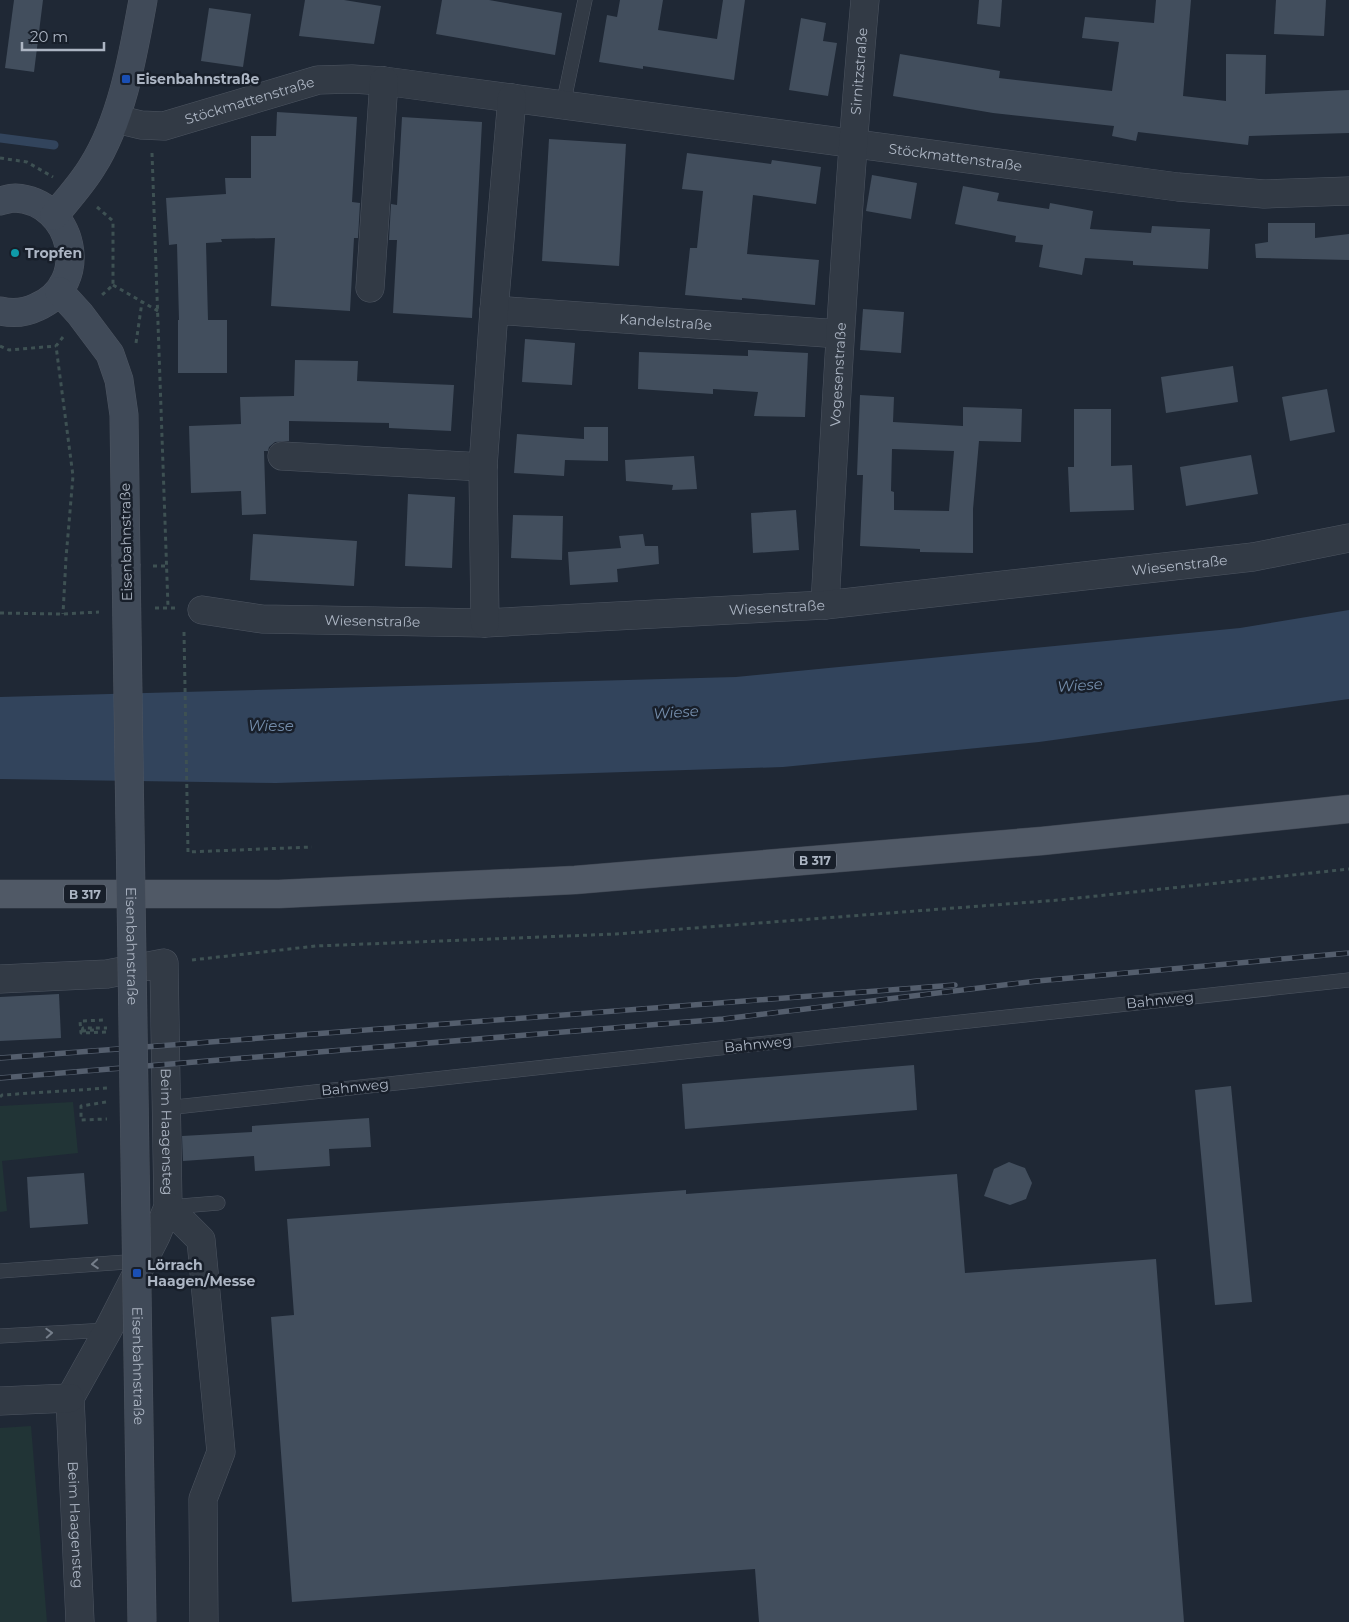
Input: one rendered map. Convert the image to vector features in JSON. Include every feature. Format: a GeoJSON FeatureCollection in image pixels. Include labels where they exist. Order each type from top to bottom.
{"type":"FeatureCollection","features":[{"type":"Feature","properties":{"kind":"main road","name":"B 317"},"geometry":{"type":"LineString","coordinates":[[0,894],[279,894],[575,880],[1042,841],[1349,809]]}},
{"type":"Feature","properties":{"kind":"street"},"geometry":{"type":"LineString","coordinates":[[54,216],[92,167],[116,119],[143,0]]}},
{"type":"Feature","properties":{"kind":"street","name":"Sirnitzstraße"},"geometry":{"type":"LineString","coordinates":[[852,143],[865,0]]}},
{"type":"Feature","properties":{"kind":"street","name":"Stöckmattenstraße"},"geometry":{"type":"LineString","coordinates":[[116,119],[140,125],[164,126],[318,80],[352,79],[384,81],[1178,187],[1264,194],[1349,192]]}},
{"type":"Feature","properties":{"kind":"street"},"geometry":{"type":"LineString","coordinates":[[370,288],[384,81]]}},
{"type":"Feature","properties":{"kind":"street"},"geometry":{"type":"LineString","coordinates":[[485,623],[483,467],[512,98]]}},
{"type":"Feature","properties":{"kind":"street","name":"Vogesenstraße"},"geometry":{"type":"LineString","coordinates":[[825,606],[852,143]]}},
{"type":"Feature","properties":{"kind":"street"},"geometry":{"type":"LineString","coordinates":[[0,201],[14,198],[36,203],[54,216],[66,232],[71,252],[69,272],[60,290],[45,304],[27,312],[8,313],[0,311]]}},
{"type":"Feature","properties":{"kind":"street","name":"Eisenbahnstraße"},"geometry":{"type":"LineString","coordinates":[[60,290],[110,354],[119,380],[124,414],[142,1622]]}},
{"type":"Feature","properties":{"kind":"street","name":"Kandelstraße"},"geometry":{"type":"LineString","coordinates":[[494,310],[840,334]]}},
{"type":"Feature","properties":{"kind":"street"},"geometry":{"type":"LineString","coordinates":[[282,456],[483,467]]}},
{"type":"Feature","properties":{"kind":"street","name":"Wiesenstraße"},"geometry":{"type":"LineString","coordinates":[[193,619],[485,623],[825,606],[1253,556],[1349,538]]}},
{"type":"Feature","properties":{"kind":"street"},"geometry":{"type":"LineString","coordinates":[[0,980],[107,974],[164,963]]}},
{"type":"Feature","properties":{"kind":"street","name":"Beim Haagensteg"},"geometry":{"type":"LineString","coordinates":[[80,1622],[70,1398],[144,1261],[168,1207],[164,963]]}},
{"type":"Feature","properties":{"kind":"street"},"geometry":{"type":"LineString","coordinates":[[168,1207],[201,1240],[220,1452],[203,1499],[204,1622]]}},
{"type":"Feature","properties":{"kind":"street"},"geometry":{"type":"LineString","coordinates":[[0,1401],[70,1398]]}},
{"type":"Feature","properties":{"kind":"lane"},"geometry":{"type":"LineString","coordinates":[[563,105],[585,0]]}},
{"type":"Feature","properties":{"kind":"lane","name":"Bahnweg"},"geometry":{"type":"LineString","coordinates":[[166,1108],[1349,980]]}},
{"type":"Feature","properties":{"kind":"lane"},"geometry":{"type":"LineString","coordinates":[[168,1207],[218,1203]]}},
{"type":"Feature","properties":{"kind":"lane"},"geometry":{"type":"LineString","coordinates":[[0,1271],[144,1261]]}},
{"type":"Feature","properties":{"kind":"lane"},"geometry":{"type":"LineString","coordinates":[[0,1336],[108,1330]]}},
{"type":"Feature","properties":{"kind":"path"},"geometry":{"type":"LineString","coordinates":[[153,126],[152,164],[168,607]]}},
{"type":"Feature","properties":{"kind":"path"},"geometry":{"type":"LineString","coordinates":[[0,158],[27,162],[76,190]]}},
{"type":"Feature","properties":{"kind":"path"},"geometry":{"type":"LineString","coordinates":[[113,285],[158,311]]}},
{"type":"Feature","properties":{"kind":"path"},"geometry":{"type":"LineString","coordinates":[[0,346],[9,350],[56,346],[73,476],[66,558],[64,614],[0,613]]}},
{"type":"Feature","properties":{"kind":"path"},"geometry":{"type":"LineString","coordinates":[[193,619],[188,852],[312,847]]}},
{"type":"Feature","properties":{"kind":"path"},"geometry":{"type":"LineString","coordinates":[[164,963],[316,946],[616,934],[1030,902],[1349,869]]}},
{"type":"Feature","properties":{"kind":"path"},"geometry":{"type":"LineString","coordinates":[[82,1031],[115,1030]]}},
{"type":"Feature","properties":{"kind":"path"},"geometry":{"type":"LineString","coordinates":[[0,1098],[2,1095],[117,1087]]}},
{"type":"Feature","properties":{"kind":"path"},"geometry":{"type":"LineString","coordinates":[[108,1102],[81,1106],[81,1120],[135,1118]]}},
{"type":"Feature","properties":{"kind":"shaded area"},"geometry":{"type":"Polygon","coordinates":[[[73,1102],[78,1153],[2,1161],[7,1211],[0,1212],[0,1106],[73,1102]]]}},
{"type":"Feature","properties":{"kind":"shaded area"},"geometry":{"type":"Polygon","coordinates":[[[31,1426],[47,1622],[0,1622],[0,1428],[31,1426]]]}},
{"type":"Feature","properties":{"kind":"water","name":"Wiese"},"geometry":{"type":"Polygon","coordinates":[[[1349,610],[1349,699],[1039,742],[783,767],[276,783],[0,779],[0,697],[736,677],[1240,628],[1349,610]]]}},
{"type":"Feature","properties":{"kind":"building"},"geometry":{"type":"Polygon","coordinates":[[[14,0],[43,0],[34,72],[5,68],[14,0]]]}},
{"type":"Feature","properties":{"kind":"building"},"geometry":{"type":"Polygon","coordinates":[[[305,0],[344,0],[381,6],[374,44],[299,36],[305,0]]]}},
{"type":"Feature","properties":{"kind":"building"},"geometry":{"type":"Polygon","coordinates":[[[442,0],[489,0],[562,13],[555,55],[436,34],[442,0]]]}},
{"type":"Feature","properties":{"kind":"building"},"geometry":{"type":"Polygon","coordinates":[[[620,0],[663,0],[658,30],[717,39],[723,0],[745,0],[734,80],[643,66],[643,69],[599,62],[607,15],[617,17],[620,0]]]}},
{"type":"Feature","properties":{"kind":"building"},"geometry":{"type":"Polygon","coordinates":[[[979,0],[1002,0],[1000,27],[977,24],[979,0]]]}},
{"type":"Feature","properties":{"kind":"building"},"geometry":{"type":"Polygon","coordinates":[[[1156,0],[1191,0],[1183,96],[1226,101],[1226,54],[1266,55],[1265,94],[1349,90],[1349,133],[1249,136],[1248,145],[1138,132],[1136,141],[1112,136],[1114,126],[993,113],[893,96],[900,54],[1000,71],[999,78],[1112,91],[1119,42],[1082,38],[1085,17],[1154,23],[1156,0]]]}},
{"type":"Feature","properties":{"kind":"building"},"geometry":{"type":"Polygon","coordinates":[[[1276,0],[1326,0],[1324,36],[1274,34],[1276,0]]]}},
{"type":"Feature","properties":{"kind":"building"},"geometry":{"type":"Polygon","coordinates":[[[209,8],[251,14],[243,67],[201,61],[209,8]]]}},
{"type":"Feature","properties":{"kind":"building"},"geometry":{"type":"Polygon","coordinates":[[[801,18],[826,23],[823,41],[837,43],[828,96],[789,90],[801,18]]]}},
{"type":"Feature","properties":{"kind":"building"},"geometry":{"type":"Polygon","coordinates":[[[277,112],[357,117],[352,202],[360,203],[358,238],[354,238],[350,311],[271,306],[275,238],[221,239],[222,242],[206,243],[208,320],[227,320],[227,373],[178,373],[177,244],[169,245],[166,198],[226,194],[225,178],[251,178],[251,136],[276,136],[277,112]]]}},
{"type":"Feature","properties":{"kind":"building"},"geometry":{"type":"Polygon","coordinates":[[[402,117],[482,122],[472,318],[393,313],[397,240],[389,240],[391,204],[397,205],[402,117]]]}},
{"type":"Feature","properties":{"kind":"building"},"geometry":{"type":"Polygon","coordinates":[[[549,139],[626,144],[619,266],[542,261],[549,139]]]}},
{"type":"Feature","properties":{"kind":"building"},"geometry":{"type":"Polygon","coordinates":[[[687,153],[771,164],[772,160],[821,167],[816,204],[753,195],[747,254],[819,260],[815,305],[685,295],[690,248],[697,248],[703,191],[682,189],[687,153]]]}},
{"type":"Feature","properties":{"kind":"building"},"geometry":{"type":"Polygon","coordinates":[[[872,175],[917,183],[911,219],[866,211],[872,175]]]}},
{"type":"Feature","properties":{"kind":"building"},"geometry":{"type":"Polygon","coordinates":[[[963,186],[999,193],[997,201],[1049,209],[1050,203],[1093,211],[1090,229],[1151,233],[1152,226],[1210,229],[1208,269],[1133,265],[1133,261],[1085,258],[1082,275],[1039,267],[1043,245],[1015,242],[1016,236],[955,224],[963,186]]]}},
{"type":"Feature","properties":{"kind":"building"},"geometry":{"type":"Polygon","coordinates":[[[1268,223],[1315,223],[1315,238],[1349,234],[1349,260],[1256,258],[1255,244],[1268,242],[1268,223]]]}},
{"type":"Feature","properties":{"kind":"building"},"geometry":{"type":"Polygon","coordinates":[[[863,309],[904,312],[901,353],[860,350],[863,309]]]}},
{"type":"Feature","properties":{"kind":"building"},"geometry":{"type":"Polygon","coordinates":[[[525,339],[575,343],[572,385],[522,382],[525,339]]]}},
{"type":"Feature","properties":{"kind":"building"},"geometry":{"type":"Polygon","coordinates":[[[748,350],[808,353],[805,417],[754,416],[758,392],[713,389],[713,394],[638,389],[639,352],[748,356],[748,350]]]}},
{"type":"Feature","properties":{"kind":"building"},"geometry":{"type":"Polygon","coordinates":[[[295,360],[358,361],[357,381],[454,385],[451,431],[389,428],[389,423],[289,421],[289,441],[275,442],[269,447],[268,451],[264,451],[266,514],[242,515],[241,491],[191,493],[189,426],[241,424],[240,397],[294,396],[295,360]]]}},
{"type":"Feature","properties":{"kind":"building"},"geometry":{"type":"Polygon","coordinates":[[[1233,366],[1238,402],[1166,413],[1161,377],[1233,366]]]}},
{"type":"Feature","properties":{"kind":"building"},"geometry":{"type":"Polygon","coordinates":[[[1327,389],[1335,432],[1290,441],[1282,397],[1327,389]]]}},
{"type":"Feature","properties":{"kind":"building"},"geometry":{"type":"Polygon","coordinates":[[[860,395],[894,397],[893,422],[963,426],[963,407],[1022,409],[1021,442],[979,441],[973,509],[973,553],[920,552],[920,549],[860,546],[863,475],[857,475],[860,395]],[[892,449],[891,491],[894,492],[894,510],[949,511],[954,451],[892,449]]]}},
{"type":"Feature","properties":{"kind":"building"},"geometry":{"type":"Polygon","coordinates":[[[1074,409],[1111,409],[1111,466],[1132,465],[1134,510],[1070,512],[1068,467],[1074,467],[1074,409]]]}},
{"type":"Feature","properties":{"kind":"building"},"geometry":{"type":"Polygon","coordinates":[[[584,427],[608,427],[608,461],[565,460],[564,476],[514,473],[517,434],[584,439],[584,427]]]}},
{"type":"Feature","properties":{"kind":"building"},"geometry":{"type":"Polygon","coordinates":[[[1251,455],[1258,494],[1186,506],[1180,467],[1251,455]]]}},
{"type":"Feature","properties":{"kind":"building"},"geometry":{"type":"Polygon","coordinates":[[[694,456],[697,489],[672,490],[673,485],[626,481],[625,460],[694,456]]]}},
{"type":"Feature","properties":{"kind":"building"},"geometry":{"type":"Polygon","coordinates":[[[408,494],[455,497],[452,568],[405,566],[408,494]]]}},
{"type":"Feature","properties":{"kind":"building"},"geometry":{"type":"Polygon","coordinates":[[[796,510],[799,550],[753,553],[751,513],[796,510]]]}},
{"type":"Feature","properties":{"kind":"building"},"geometry":{"type":"Polygon","coordinates":[[[513,515],[563,516],[562,560],[511,558],[513,515]]]}},
{"type":"Feature","properties":{"kind":"building"},"geometry":{"type":"Polygon","coordinates":[[[253,534],[357,541],[354,586],[250,580],[253,534]]]}},
{"type":"Feature","properties":{"kind":"building"},"geometry":{"type":"Polygon","coordinates":[[[643,534],[645,546],[658,546],[659,564],[617,569],[618,582],[570,585],[568,552],[621,548],[619,536],[643,534]]]}},
{"type":"Feature","properties":{"kind":"building"},"geometry":{"type":"Polygon","coordinates":[[[59,994],[61,1038],[0,1041],[0,997],[59,994]]]}},
{"type":"Feature","properties":{"kind":"building"},"geometry":{"type":"Polygon","coordinates":[[[914,1065],[917,1110],[685,1129],[682,1084],[914,1065]]]}},
{"type":"Feature","properties":{"kind":"building"},"geometry":{"type":"Polygon","coordinates":[[[1231,1086],[1252,1302],[1215,1305],[1195,1090],[1231,1086]]]}},
{"type":"Feature","properties":{"kind":"building"},"geometry":{"type":"Polygon","coordinates":[[[369,1118],[371,1147],[329,1149],[330,1166],[255,1171],[254,1156],[183,1161],[182,1136],[252,1132],[252,1126],[369,1118]]]}},
{"type":"Feature","properties":{"kind":"building"},"geometry":{"type":"Polygon","coordinates":[[[1009,1162],[1025,1168],[1032,1183],[1026,1199],[1010,1205],[984,1196],[994,1169],[1009,1162]]]}},
{"type":"Feature","properties":{"kind":"building"},"geometry":{"type":"Polygon","coordinates":[[[84,1173],[88,1224],[30,1228],[27,1177],[84,1173]]]}},
{"type":"Feature","properties":{"kind":"building"},"geometry":{"type":"Polygon","coordinates":[[[957,1174],[965,1273],[1156,1259],[1184,1622],[759,1622],[755,1569],[292,1602],[271,1317],[294,1315],[287,1219],[686,1190],[686,1194],[957,1174]]]}},
{"type":"Feature","properties":{"kind":"waterway"},"geometry":{"type":"LineString","coordinates":[[0,138],[54,145]]}},
{"type":"Feature","properties":{"kind":"railway"},"geometry":{"type":"LineString","coordinates":[[0,1078],[723,1019],[1037,981],[1349,953]]}},
{"type":"Feature","properties":{"kind":"railway"},"geometry":{"type":"LineString","coordinates":[[0,1058],[955,985]]}},
{"type":"Feature","properties":{"kind":"place","name":"Eisenbahnstraße"},"geometry":{"type":"Point","coordinates":[126,79]}},
{"type":"Feature","properties":{"kind":"place","name":"Tropfen"},"geometry":{"type":"Point","coordinates":[15,253]}},
{"type":"Feature","properties":{"kind":"place","name":"Lörrach Haagen/Messe"},"geometry":{"type":"Point","coordinates":[137,1273]}}]}
